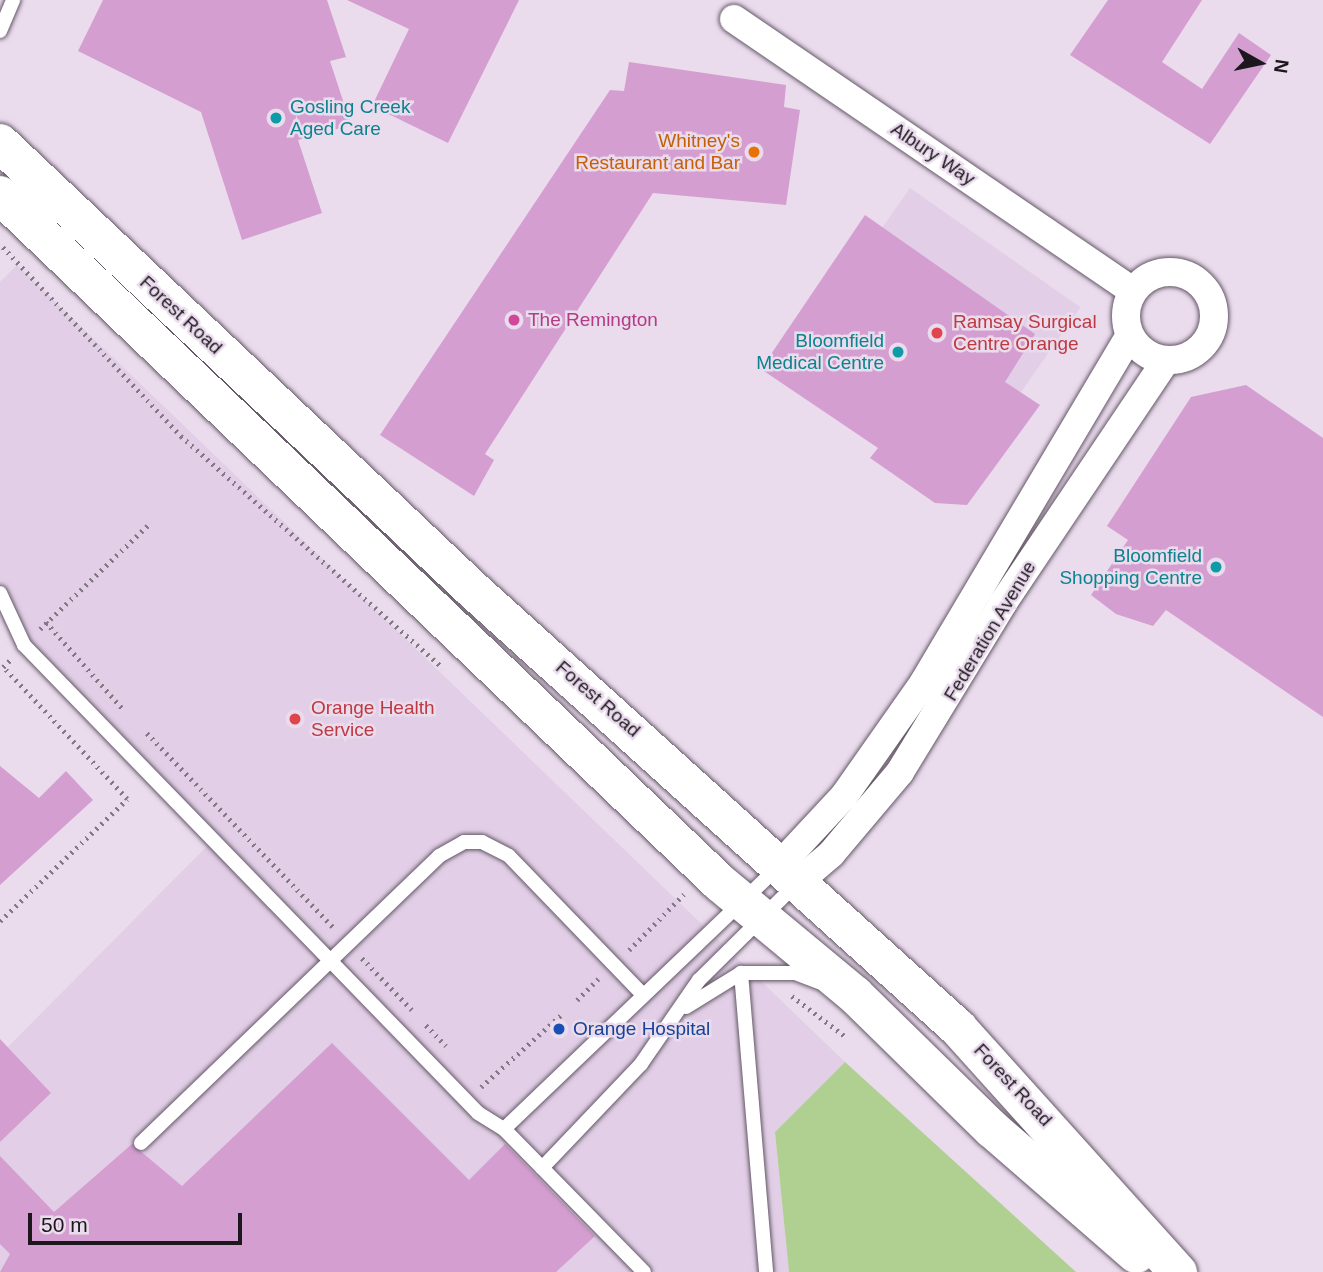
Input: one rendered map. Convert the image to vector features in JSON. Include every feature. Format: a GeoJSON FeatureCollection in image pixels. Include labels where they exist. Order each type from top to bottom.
{"type":"FeatureCollection","features":[{"type":"Feature","properties":{"kind":"main road","name":"Forest Road"},"geometry":{"type":"LineString","coordinates":[[0,143],[786,876],[1007,1076],[1178,1272]]}},
{"type":"Feature","properties":{"kind":"main road","name":"Forest Road"},"geometry":{"type":"LineString","coordinates":[[0,195],[753,910],[855,995],[992,1129],[1156,1272]]}},
{"type":"Feature","properties":{"kind":"street","name":"Albury Way"},"geometry":{"type":"LineString","coordinates":[[734,19],[1132,291]]}},
{"type":"Feature","properties":{"kind":"street"},"geometry":{"type":"LineString","coordinates":[[1170,271],[1192,277],[1208,292],[1215,320],[1206,344],[1187,358],[1165,362],[1144,354],[1129,337],[1125,314],[1132,291],[1147,277],[1170,271]]}},
{"type":"Feature","properties":{"kind":"street","name":"Federation Avenue"},"geometry":{"type":"LineString","coordinates":[[786,876],[924,682],[1129,337]]}},
{"type":"Feature","properties":{"kind":"street","name":"Federation Avenue"},"geometry":{"type":"LineString","coordinates":[[786,876],[831,854],[900,772],[1003,603],[1165,362]]}},
{"type":"Feature","properties":{"kind":"lane"},"geometry":{"type":"LineString","coordinates":[[0,31],[13,0]]}},
{"type":"Feature","properties":{"kind":"lane"},"geometry":{"type":"LineString","coordinates":[[0,593],[24,645],[478,1113],[504,1129],[644,1272]]}},
{"type":"Feature","properties":{"kind":"lane"},"geometry":{"type":"LineString","coordinates":[[141,1143],[439,856],[464,842],[482,842],[509,856],[643,995]]}},
{"type":"Feature","properties":{"kind":"lane"},"geometry":{"type":"LineString","coordinates":[[542,1168],[641,1064],[699,979],[753,910],[786,876]]}},
{"type":"Feature","properties":{"kind":"lane"},"geometry":{"type":"LineString","coordinates":[[504,1129],[643,995],[753,910],[786,876]]}},
{"type":"Feature","properties":{"kind":"lane"},"geometry":{"type":"LineString","coordinates":[[679,1012],[741,973],[795,973],[855,995]]}},
{"type":"Feature","properties":{"kind":"lane"},"geometry":{"type":"LineString","coordinates":[[741,973],[766,1272]]}},
{"type":"Feature","properties":{"kind":"path"},"geometry":{"type":"LineString","coordinates":[[36,632],[150,523]]}},
{"type":"Feature","properties":{"kind":"path"},"geometry":{"type":"LineString","coordinates":[[46,622],[122,708]]}},
{"type":"Feature","properties":{"kind":"path"},"geometry":{"type":"LineString","coordinates":[[0,921],[127,799],[3,667],[14,656]]}},
{"type":"Feature","properties":{"kind":"path"},"geometry":{"type":"LineString","coordinates":[[147,733],[337,931]]}},
{"type":"Feature","properties":{"kind":"path"},"geometry":{"type":"LineString","coordinates":[[624,954],[689,884]]}},
{"type":"Feature","properties":{"kind":"path"},"geometry":{"type":"LineString","coordinates":[[360,955],[412,1010]]}},
{"type":"Feature","properties":{"kind":"path"},"geometry":{"type":"LineString","coordinates":[[576,1000],[601,976]]}},
{"type":"Feature","properties":{"kind":"path"},"geometry":{"type":"LineString","coordinates":[[473,1080],[485,1088],[562,1014]]}},
{"type":"Feature","properties":{"kind":"path"},"geometry":{"type":"LineString","coordinates":[[426,1024],[453,1053]]}},
{"type":"Feature","properties":{"kind":"shaded area","name":"Ramsay Surgical Centre Orange"},"geometry":{"type":"Polygon","coordinates":[[[910,188],[1080,307],[961,478],[791,358],[910,188]]]}},
{"type":"Feature","properties":{"kind":"shaded area","name":"Orange Health Service"},"geometry":{"type":"Polygon","coordinates":[[[17,265],[845,1062],[775,1132],[789,1272],[0,1272],[0,1055],[210,843],[0,606],[0,282],[17,265]]]}},
{"type":"Feature","properties":{"kind":"green space"},"geometry":{"type":"Polygon","coordinates":[[[845,1062],[1076,1272],[789,1272],[775,1132],[845,1062]]]}},
{"type":"Feature","properties":{"kind":"building","name":"Gosling Creek Aged Care"},"geometry":{"type":"Polygon","coordinates":[[[103,0],[327,0],[346,57],[330,61],[351,125],[298,140],[322,213],[242,240],[201,112],[78,51],[103,0]]]}},
{"type":"Feature","properties":{"kind":"building","name":"Gosling Creek Aged Care"},"geometry":{"type":"Polygon","coordinates":[[[347,0],[519,0],[448,143],[372,106],[409,29],[347,0]]]}},
{"type":"Feature","properties":{"kind":"building"},"geometry":{"type":"Polygon","coordinates":[[[1108,0],[1202,0],[1162,62],[1202,89],[1239,33],[1271,55],[1210,144],[1070,55],[1108,0]]]}},
{"type":"Feature","properties":{"kind":"building","name":"The Remington"},"geometry":{"type":"Polygon","coordinates":[[[629,62],[786,85],[784,107],[800,110],[786,205],[653,193],[485,454],[494,460],[474,496],[380,435],[610,90],[624,91],[629,62]]]}},
{"type":"Feature","properties":{"kind":"building","name":"Ramsay Surgical Centre Orange"},"geometry":{"type":"Polygon","coordinates":[[[865,215],[1035,334],[1005,382],[1040,405],[967,505],[935,503],[870,458],[878,448],[761,369],[865,215]]]}},
{"type":"Feature","properties":{"kind":"building","name":"Bloomfield Shopping Centre"},"geometry":{"type":"Polygon","coordinates":[[[1246,385],[1323,438],[1323,717],[1166,610],[1153,626],[1116,614],[1091,595],[1128,540],[1107,526],[1191,397],[1246,385]]]}},
{"type":"Feature","properties":{"kind":"building"},"geometry":{"type":"Polygon","coordinates":[[[0,766],[39,798],[66,771],[93,800],[0,885],[0,766]]]}},
{"type":"Feature","properties":{"kind":"building"},"geometry":{"type":"Polygon","coordinates":[[[0,1039],[51,1093],[0,1142],[0,1039]]]}},
{"type":"Feature","properties":{"kind":"building"},"geometry":{"type":"Polygon","coordinates":[[[332,1043],[469,1180],[505,1144],[595,1236],[556,1272],[0,1272],[10,1254],[0,1244],[0,1156],[54,1212],[132,1144],[182,1186],[332,1043]]]}},
{"type":"Feature","properties":{"kind":"place","name":"Gosling Creek Aged Care"},"geometry":{"type":"Point","coordinates":[276,118]}},
{"type":"Feature","properties":{"kind":"place","name":"Whitney's Restaurant and Bar"},"geometry":{"type":"Point","coordinates":[754,152]}},
{"type":"Feature","properties":{"kind":"place","name":"The Remington"},"geometry":{"type":"Point","coordinates":[514,320]}},
{"type":"Feature","properties":{"kind":"place","name":"Ramsay Surgical Centre Orange"},"geometry":{"type":"Point","coordinates":[937,333]}},
{"type":"Feature","properties":{"kind":"place","name":"Bloomfield Medical Centre"},"geometry":{"type":"Point","coordinates":[898,352]}},
{"type":"Feature","properties":{"kind":"place","name":"Bloomfield Shopping Centre"},"geometry":{"type":"Point","coordinates":[1216,567]}},
{"type":"Feature","properties":{"kind":"place","name":"Orange Health Service"},"geometry":{"type":"Point","coordinates":[295,719]}},
{"type":"Feature","properties":{"kind":"place","name":"Orange Hospital"},"geometry":{"type":"Point","coordinates":[559,1029]}}]}
